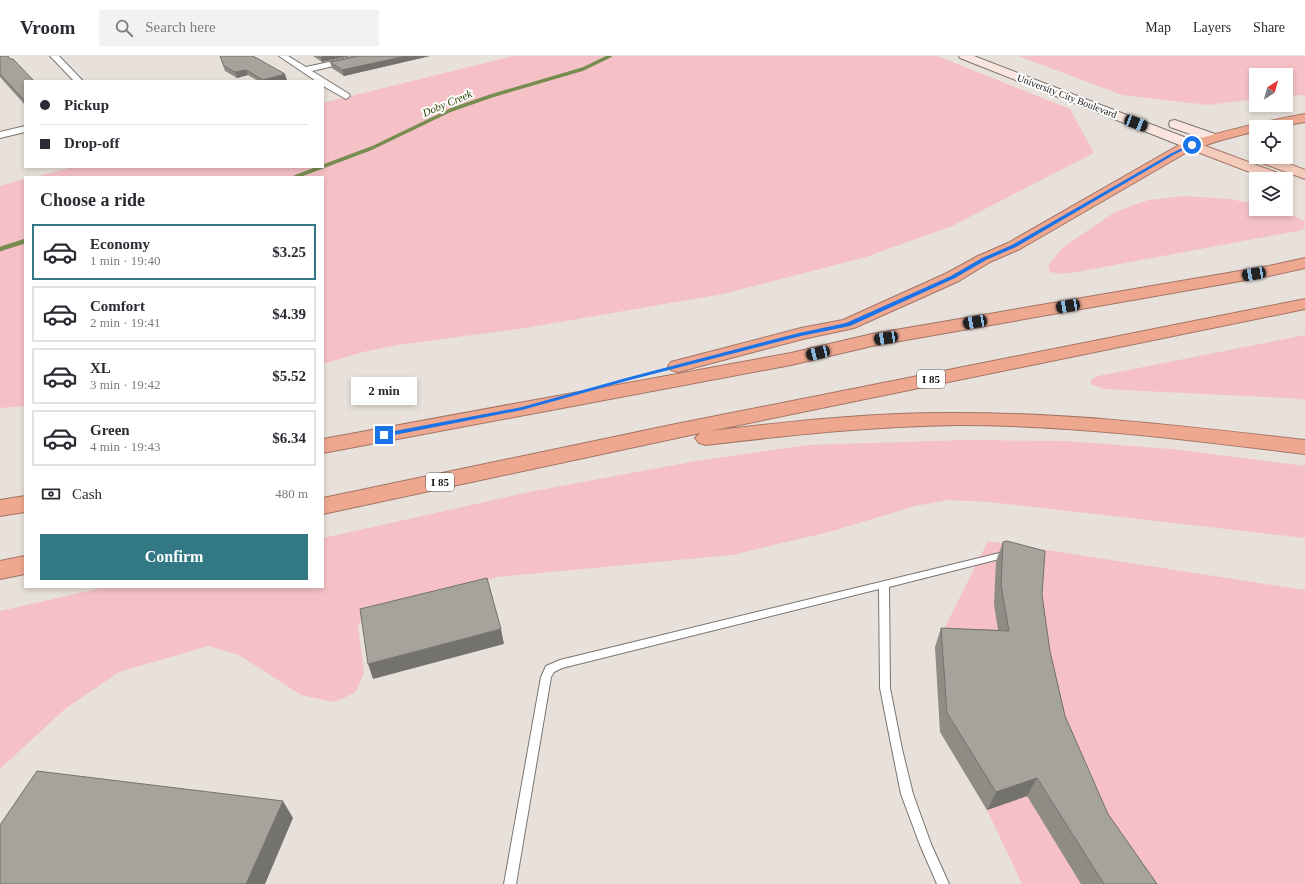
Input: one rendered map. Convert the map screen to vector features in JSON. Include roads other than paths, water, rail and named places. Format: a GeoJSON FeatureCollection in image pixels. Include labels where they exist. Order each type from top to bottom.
{"type":"FeatureCollection","features":[{"type":"Feature","properties":{"kind":"highway"},"geometry":{"type":"LineString","coordinates":[[1293,120],[1305,118]]}},
{"type":"Feature","properties":{"kind":"highway"},"geometry":{"type":"LineString","coordinates":[[522,409],[628,379],[800,334],[848,324],[947,280],[984,259],[1014,246],[1174,153],[1213,138],[1249,129]]}},
{"type":"Feature","properties":{"kind":"highway"},"geometry":{"type":"LineString","coordinates":[[324,446],[791,359],[872,340],[1269,271],[1305,263]]}},
{"type":"Feature","properties":{"kind":"highway","name":"I 85"},"geometry":{"type":"LineString","coordinates":[[324,506],[558,456],[1305,304]]}},
{"type":"Feature","properties":{"kind":"highway"},"geometry":{"type":"LineString","coordinates":[[558,456],[806,426],[863,422],[958,419],[1047,421],[1175,432],[1305,447]]}},
{"type":"Feature","properties":{"kind":"highway"},"geometry":{"type":"LineString","coordinates":[[0,508],[24,504]]}},
{"type":"Feature","properties":{"kind":"highway"},"geometry":{"type":"LineString","coordinates":[[0,570],[24,566]]}},
{"type":"Feature","properties":{"kind":"main road","name":"University City Boulevard"},"geometry":{"type":"LineString","coordinates":[[964,56],[1263,172]]}},
{"type":"Feature","properties":{"kind":"main road"},"geometry":{"type":"LineString","coordinates":[[1163,119],[1235,147]]}},
{"type":"Feature","properties":{"kind":"main road"},"geometry":{"type":"LineString","coordinates":[[1278,164],[1305,175]]}},
{"type":"Feature","properties":{"kind":"main road"},"geometry":{"type":"LineString","coordinates":[[1293,184],[1305,188]]}},
{"type":"Feature","properties":{"kind":"street"},"geometry":{"type":"LineString","coordinates":[[54,56],[78,80]]}},
{"type":"Feature","properties":{"kind":"street"},"geometry":{"type":"LineString","coordinates":[[283,56],[321,80]]}},
{"type":"Feature","properties":{"kind":"street"},"geometry":{"type":"LineString","coordinates":[[305,70],[368,56]]}},
{"type":"Feature","properties":{"kind":"street"},"geometry":{"type":"LineString","coordinates":[[324,82],[346,96]]}},
{"type":"Feature","properties":{"kind":"street"},"geometry":{"type":"LineString","coordinates":[[0,135],[24,129]]}},
{"type":"Feature","properties":{"kind":"lane"},"geometry":{"type":"LineString","coordinates":[[510,884],[546,677],[550,669],[560,664],[986,558],[1008,554],[1020,555]]}},
{"type":"Feature","properties":{"kind":"lane"},"geometry":{"type":"LineString","coordinates":[[884,584],[886,688],[897,749],[907,794],[926,845],[943,884]]}},
{"type":"Feature","properties":{"kind":"waterway","name":"Doby Creek"},"geometry":{"type":"LineString","coordinates":[[324,166],[372,148],[451,110],[491,96],[583,69],[610,56]]}},
{"type":"Feature","properties":{"kind":"waterway","name":"Doby Creek"},"geometry":{"type":"LineString","coordinates":[[298,176],[319,168]]}},
{"type":"Feature","properties":{"kind":"waterway","name":"Doby Creek"},"geometry":{"type":"LineString","coordinates":[[0,249],[24,241]]}}]}
